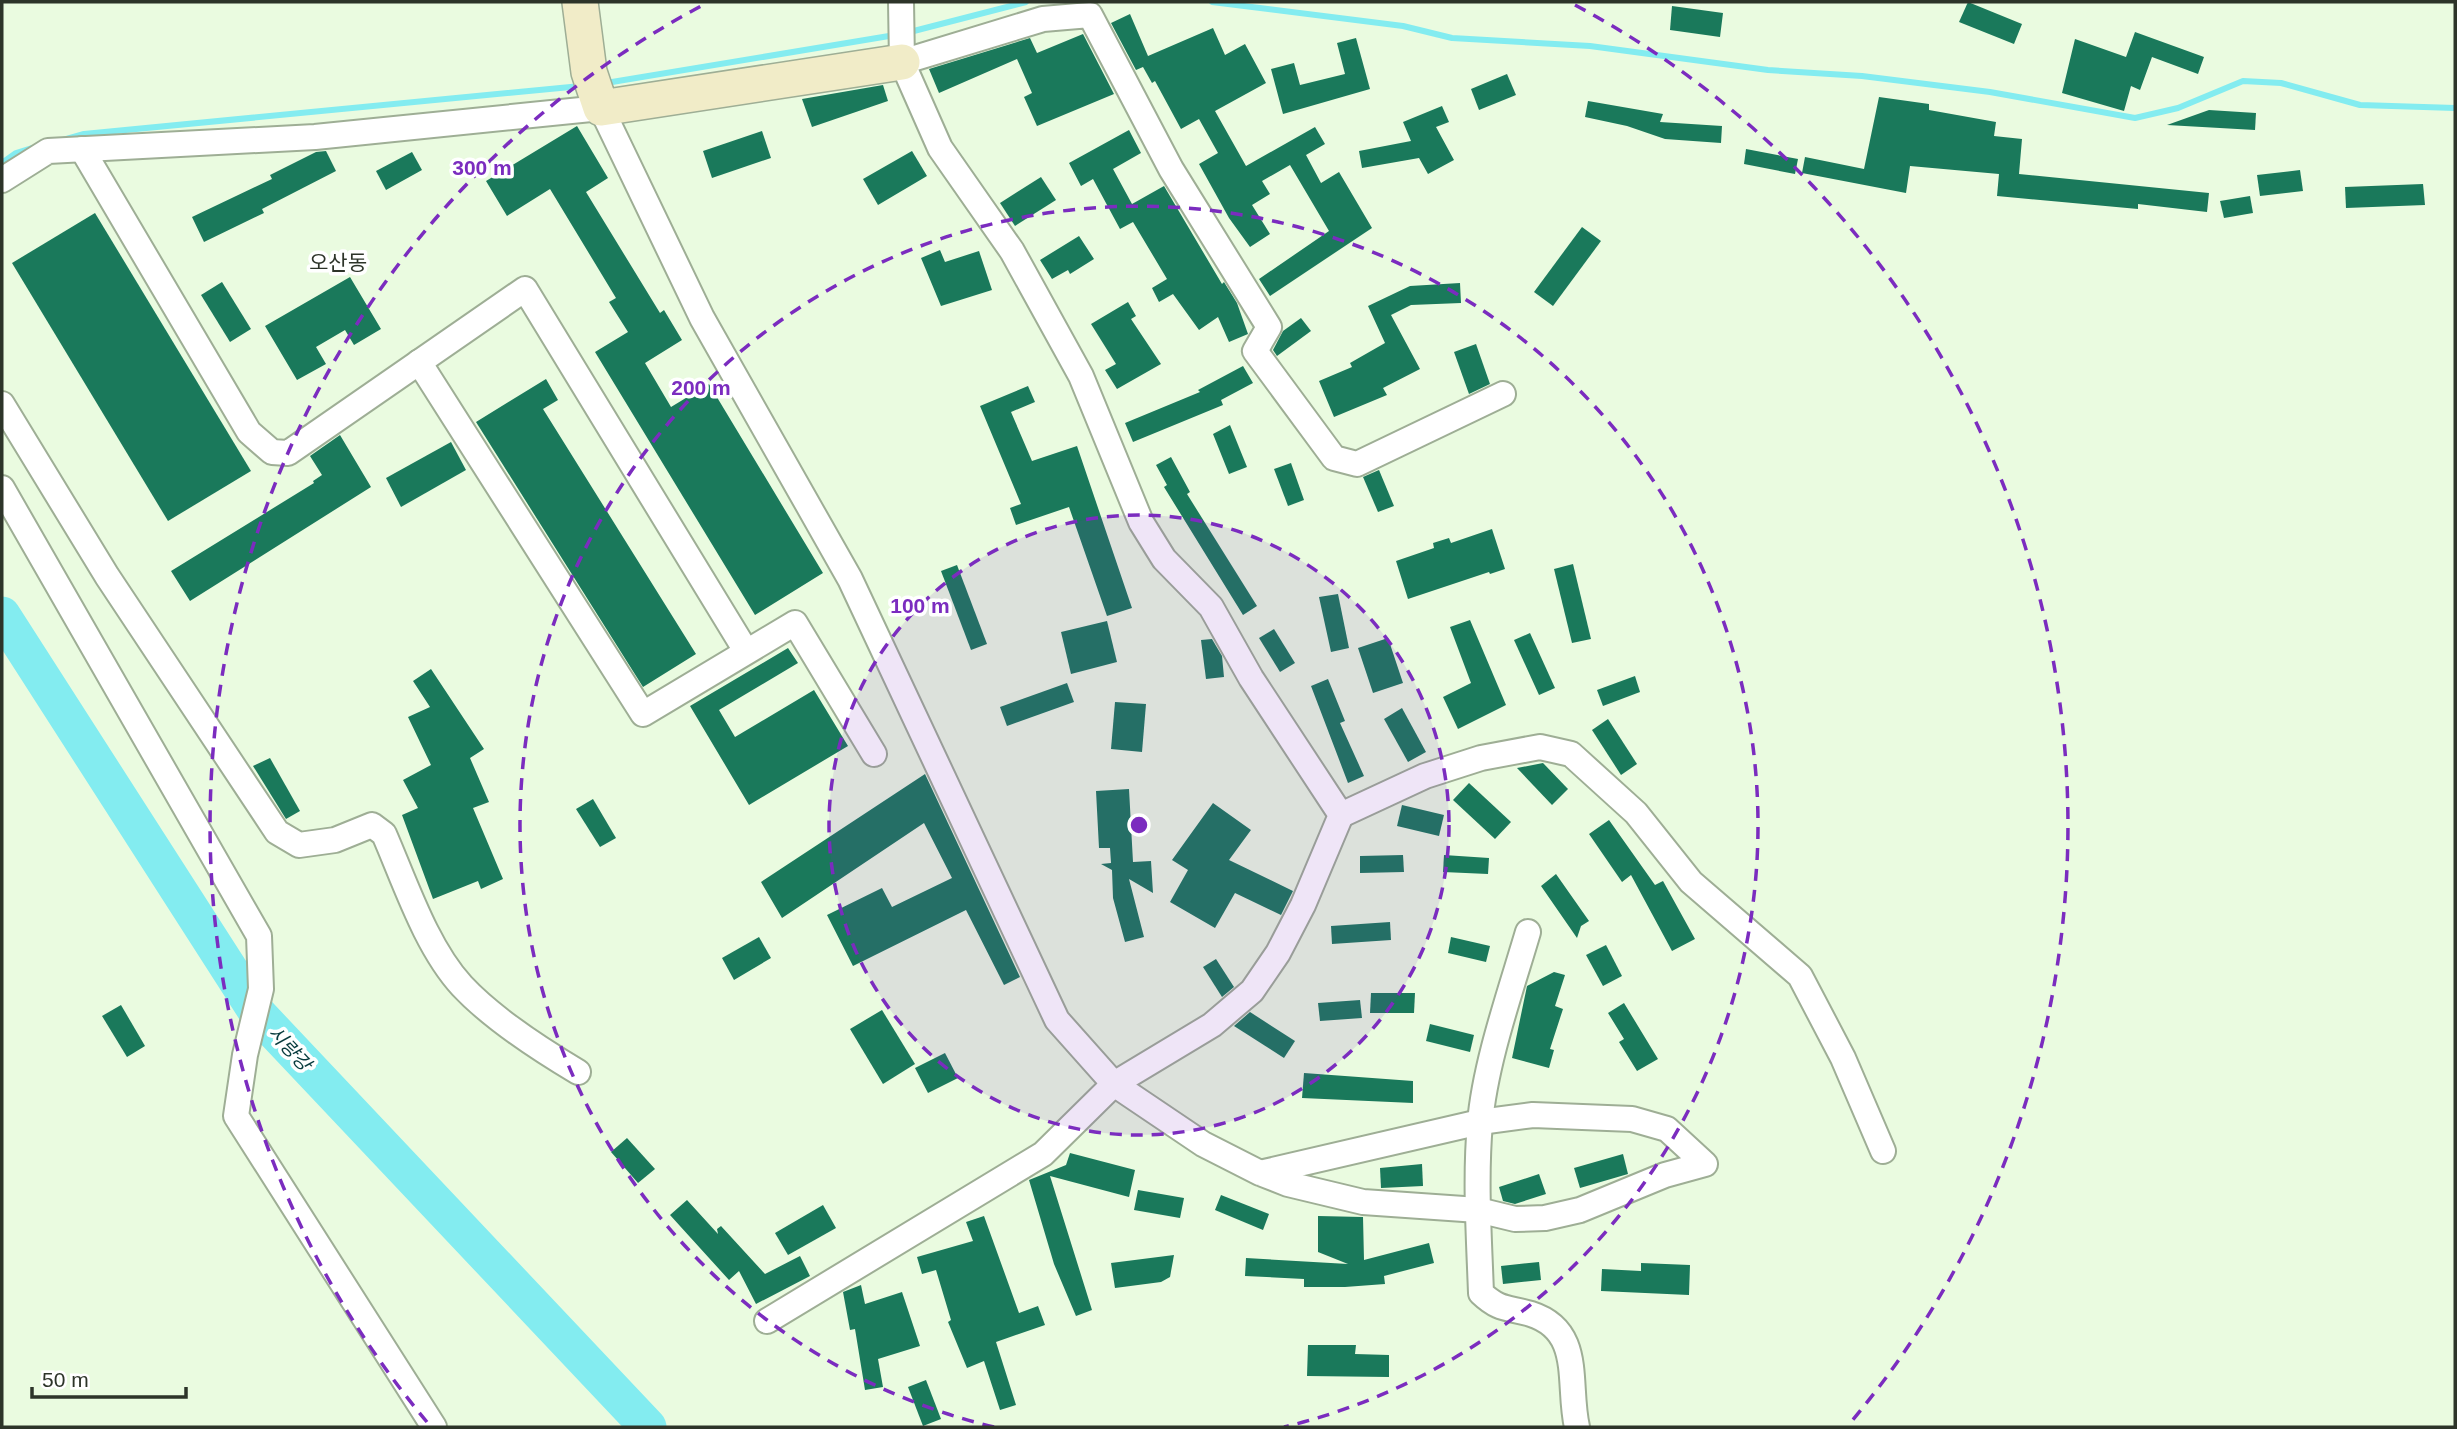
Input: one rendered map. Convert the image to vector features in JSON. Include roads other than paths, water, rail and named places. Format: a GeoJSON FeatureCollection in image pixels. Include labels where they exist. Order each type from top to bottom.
{"type":"FeatureCollection","features":[{"type":"Feature","properties":{"kind":"street"},"geometry":{"type":"LineString","coordinates":[[580,2],[595,91],[702,318],[850,579],[1057,1020],[1114,1084],[1203,1144],[1260,1173],[1288,1184],[1363,1202],[1478,1210],[1515,1219],[1545,1218],[1580,1210],[1665,1175],[1705,1164],[1667,1129],[1632,1119],[1533,1115],[1480,1122],[1260,1173]]}},
{"type":"Feature","properties":{"kind":"street"},"geometry":{"type":"LineString","coordinates":[[901,2],[902,62],[940,148],[1012,251],[1081,376],[1142,522],[1164,559],[1211,607],[1251,678],[1341,815]]}},
{"type":"Feature","properties":{"kind":"street"},"geometry":{"type":"LineString","coordinates":[[2,180],[48,151],[315,137],[595,91],[902,62],[1043,19],[1090,15],[1171,169],[1269,327],[1255,351],[1334,458],[1357,464],[1503,394]]}},
{"type":"Feature","properties":{"kind":"street"},"geometry":{"type":"LineString","coordinates":[[82,149],[249,432],[272,452],[288,453],[525,289],[746,651]]}},
{"type":"Feature","properties":{"kind":"street"},"geometry":{"type":"LineString","coordinates":[[419,362],[643,714],[795,623],[874,754]]}},
{"type":"Feature","properties":{"kind":"street"},"geometry":{"type":"LineString","coordinates":[[2,404],[107,576],[277,832],[299,845],[335,840],[372,825],[384,834],[426,932],[462,985],[543,1051],[578,1072]]}},
{"type":"Feature","properties":{"kind":"street"},"geometry":{"type":"LineString","coordinates":[[2,488],[258,936],[261,989],[245,1055],[236,1116],[434,1427]]}},
{"type":"Feature","properties":{"kind":"street"},"geometry":{"type":"LineString","coordinates":[[768,1321],[1043,1154],[1114,1084],[1194,1037],[1252,991],[1278,953],[1303,905],[1341,815],[1425,776],[1481,758],[1540,747],[1570,754],[1636,813],[1691,882],[1800,976],[1843,1058],[1883,1151]]}},
{"type":"Feature","properties":{"kind":"street"},"geometry":{"type":"LineString","coordinates":[[1528,932],[1501,1024],[1480,1122],[1478,1210],[1481,1293],[1495,1307],[1532,1314],[1560,1330],[1572,1361],[1572,1406],[1577,1427]]}},
{"type":"Feature","properties":{"kind":"waterway"},"geometry":{"type":"LineString","coordinates":[[906,33],[1026,2]]}},
{"type":"Feature","properties":{"kind":"waterway"},"geometry":{"type":"LineString","coordinates":[[1212,2],[1403,26],[1452,38],[1590,46],[1768,70],[1862,76],[1990,92],[2135,118],[2178,108],[2243,81],[2281,83],[2360,105],[2455,108]]}},
{"type":"Feature","properties":{"kind":"waterway"},"geometry":{"type":"LineString","coordinates":[[606,83],[895,35]]}},
{"type":"Feature","properties":{"kind":"waterway"},"geometry":{"type":"LineString","coordinates":[[63,140],[84,134],[581,86]]}},
{"type":"Feature","properties":{"kind":"waterway"},"geometry":{"type":"LineString","coordinates":[[2,163],[16,153],[32,148]]}},
{"type":"Feature","properties":{"kind":"waterway","name":"시량강"},"geometry":{"type":"LineString","coordinates":[[2,615],[258,1014],[648,1427]]}},
{"type":"Feature","properties":{"kind":"district","name":"오산동"},"geometry":{"type":"Point","coordinates":[338,263]}}]}
